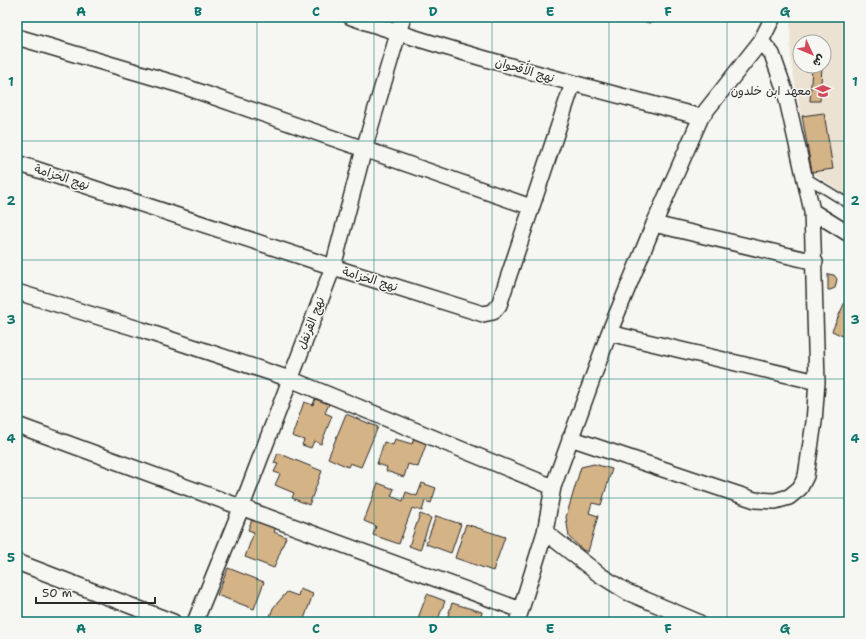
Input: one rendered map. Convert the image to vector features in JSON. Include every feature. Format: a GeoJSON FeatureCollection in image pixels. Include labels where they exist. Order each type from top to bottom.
{"type":"FeatureCollection","features":[{"type":"Feature","properties":{"kind":"street","name":"نهج الأُقحوان"},"geometry":{"type":"LineString","coordinates":[[351,17],[398,33],[573,83],[701,117]]}},
{"type":"Feature","properties":{"kind":"street","name":"نهج القرنفل"},"geometry":{"type":"LineString","coordinates":[[195,622],[242,506],[333,267],[364,149],[403,17]]}},
{"type":"Feature","properties":{"kind":"street"},"geometry":{"type":"LineString","coordinates":[[17,425],[242,506],[519,616],[545,532],[553,487],[610,333],[654,224],[701,117],[761,41],[773,17]]}},
{"type":"Feature","properties":{"kind":"street"},"geometry":{"type":"LineString","coordinates":[[17,37],[177,84],[531,207]]}},
{"type":"Feature","properties":{"kind":"street"},"geometry":{"type":"LineString","coordinates":[[570,438],[756,500],[775,501],[789,497],[800,488],[806,476],[814,422],[817,382],[812,211],[805,177],[778,71],[772,54],[761,41]]}},
{"type":"Feature","properties":{"kind":"street","name":"نهج الخزامة"},"geometry":{"type":"LineString","coordinates":[[17,162],[333,267],[484,314],[489,314],[499,304],[573,83]]}},
{"type":"Feature","properties":{"kind":"street"},"geometry":{"type":"LineString","coordinates":[[812,211],[849,234]]}},
{"type":"Feature","properties":{"kind":"street"},"geometry":{"type":"LineString","coordinates":[[654,224],[814,262]]}},
{"type":"Feature","properties":{"kind":"street"},"geometry":{"type":"LineString","coordinates":[[17,292],[142,330],[290,379],[553,487]]}},
{"type":"Feature","properties":{"kind":"street"},"geometry":{"type":"LineString","coordinates":[[610,333],[817,382]]}},
{"type":"Feature","properties":{"kind":"street"},"geometry":{"type":"LineString","coordinates":[[545,532],[600,575],[627,592],[671,612],[698,622]]}},
{"type":"Feature","properties":{"kind":"street"},"geometry":{"type":"LineString","coordinates":[[17,562],[173,622]]}},
{"type":"Feature","properties":{"kind":"lane"},"geometry":{"type":"LineString","coordinates":[[805,177],[849,204]]}},
{"type":"Feature","properties":{"kind":"shaded area","name":"معهد ابن خلدون"},"geometry":{"type":"Polygon","coordinates":[[[790,17],[849,17],[849,198],[812,172],[793,74],[832,74],[832,34],[792,34],[792,67],[790,17]]]}},
{"type":"Feature","properties":{"kind":"building"},"geometry":{"type":"Polygon","coordinates":[[[627,17],[651,17],[650,23],[627,17]]]}},
{"type":"Feature","properties":{"kind":"building"},"geometry":{"type":"Polygon","coordinates":[[[812,74],[822,74],[820,101],[810,101],[812,74]]]}},
{"type":"Feature","properties":{"kind":"building"},"geometry":{"type":"Polygon","coordinates":[[[824,113],[833,169],[812,172],[802,116],[824,113]]]}},
{"type":"Feature","properties":{"kind":"building"},"geometry":{"type":"Polygon","coordinates":[[[828,274],[834,275],[837,279],[835,288],[830,290],[828,290],[828,274]]]}},
{"type":"Feature","properties":{"kind":"building"},"geometry":{"type":"Polygon","coordinates":[[[847,297],[849,298],[849,339],[832,331],[847,297]]]}},
{"type":"Feature","properties":{"kind":"building"},"geometry":{"type":"Polygon","coordinates":[[[849,339],[849,348],[845,346],[849,339]]]}},
{"type":"Feature","properties":{"kind":"building"},"geometry":{"type":"Polygon","coordinates":[[[315,399],[329,404],[325,413],[332,416],[321,444],[314,441],[311,448],[302,445],[304,440],[292,436],[304,402],[313,405],[315,399]]]}},
{"type":"Feature","properties":{"kind":"building"},"geometry":{"type":"Polygon","coordinates":[[[346,414],[378,427],[361,467],[350,463],[348,467],[328,458],[346,414]]]}},
{"type":"Feature","properties":{"kind":"building"},"geometry":{"type":"Polygon","coordinates":[[[414,438],[427,442],[418,467],[408,464],[404,477],[386,471],[387,467],[377,464],[384,442],[393,445],[395,439],[412,444],[414,438]]]}},
{"type":"Feature","properties":{"kind":"building"},"geometry":{"type":"Polygon","coordinates":[[[278,453],[322,471],[309,505],[292,498],[294,493],[275,485],[280,474],[274,472],[278,464],[274,463],[278,453]]]}},
{"type":"Feature","properties":{"kind":"building"},"geometry":{"type":"Polygon","coordinates":[[[594,464],[612,469],[601,505],[592,503],[589,513],[598,516],[588,552],[583,550],[569,537],[566,517],[581,467],[594,464]]]}},
{"type":"Feature","properties":{"kind":"building"},"geometry":{"type":"Polygon","coordinates":[[[378,483],[394,489],[391,496],[403,501],[406,492],[417,496],[422,483],[436,488],[431,503],[425,501],[422,511],[412,508],[399,544],[373,535],[376,526],[364,521],[378,483]]]}},
{"type":"Feature","properties":{"kind":"building"},"geometry":{"type":"Polygon","coordinates":[[[254,514],[278,522],[274,532],[286,537],[274,568],[245,557],[254,532],[248,530],[254,514]]]}},
{"type":"Feature","properties":{"kind":"building"},"geometry":{"type":"Polygon","coordinates":[[[420,514],[431,518],[420,550],[409,546],[420,514]]]}},
{"type":"Feature","properties":{"kind":"building"},"geometry":{"type":"Polygon","coordinates":[[[436,516],[461,524],[451,553],[426,544],[436,516]]]}},
{"type":"Feature","properties":{"kind":"building"},"geometry":{"type":"Polygon","coordinates":[[[466,524],[505,537],[493,571],[455,558],[466,524]]]}},
{"type":"Feature","properties":{"kind":"building"},"geometry":{"type":"Polygon","coordinates":[[[228,568],[264,582],[254,609],[217,595],[228,568]]]}},
{"type":"Feature","properties":{"kind":"building"},"geometry":{"type":"Polygon","coordinates":[[[300,589],[313,594],[303,622],[268,622],[273,608],[287,592],[298,596],[300,589]]]}},
{"type":"Feature","properties":{"kind":"building"},"geometry":{"type":"Polygon","coordinates":[[[427,594],[445,601],[437,622],[417,621],[427,594]]]}},
{"type":"Feature","properties":{"kind":"building"},"geometry":{"type":"Polygon","coordinates":[[[452,603],[482,612],[480,622],[446,622],[452,603]]]}},
{"type":"Feature","properties":{"kind":"place","name":"معهد ابن خلدون"},"geometry":{"type":"Point","coordinates":[823,91]}}]}
